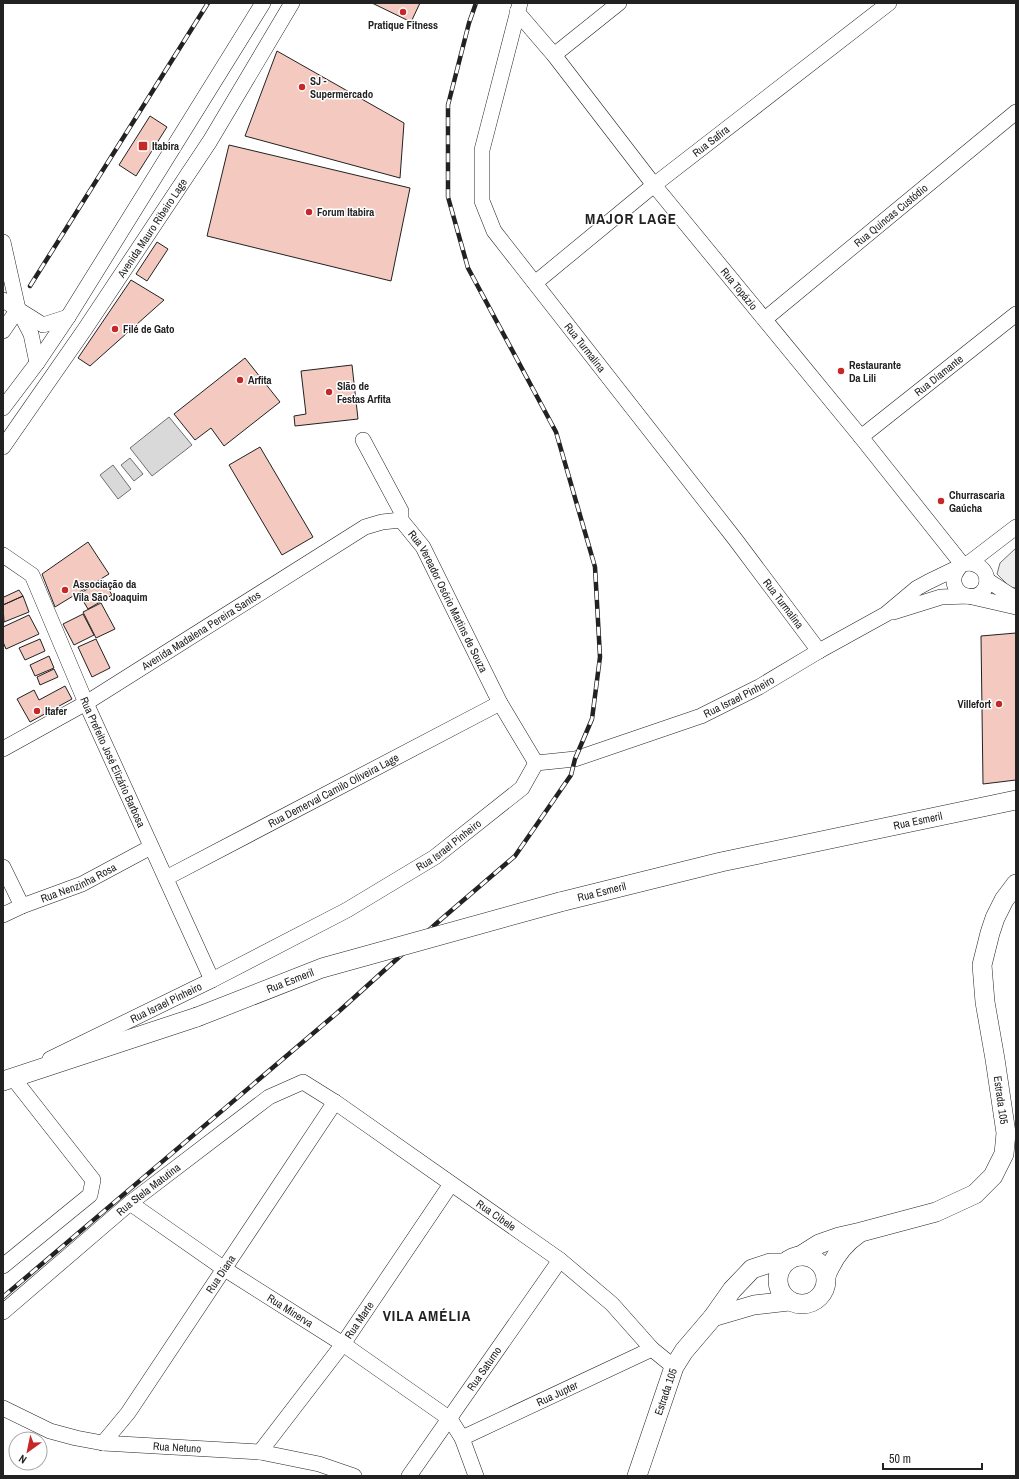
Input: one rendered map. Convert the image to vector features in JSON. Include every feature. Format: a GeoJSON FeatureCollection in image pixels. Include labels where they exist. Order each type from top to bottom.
{"type":"FeatureCollection","features":[{"type":"Feature","properties":{"kind":"main road","name":"Rua Esmeril"},"geometry":{"type":"LineString","coordinates":[[8,1080],[197,1017],[322,968],[560,902],[721,862],[1016,800]]}},
{"type":"Feature","properties":{"kind":"main road","name":"Estrada 105"},"geometry":{"type":"LineString","coordinates":[[637,1476],[674,1367],[684,1351],[713,1317],[732,1290],[752,1270],[770,1263],[792,1259],[819,1244],[839,1237],[936,1212],[975,1194],[993,1176],[1004,1154],[1006,1133],[995,1059],[984,1002],[982,965],[995,918],[1004,900],[1016,884]]}},
{"type":"Feature","properties":{"kind":"main road","name":"Estrada 105"},"geometry":{"type":"LineString","coordinates":[[826,1276],[831,1263],[839,1251],[849,1240],[861,1232]]}},
{"type":"Feature","properties":{"kind":"main road"},"geometry":{"type":"LineString","coordinates":[[713,1317],[754,1305],[789,1301],[799,1304],[810,1303],[820,1297],[825,1288],[826,1276],[821,1265],[812,1258],[792,1259],[778,1272],[777,1283],[781,1294],[789,1301]]}},
{"type":"Feature","properties":{"kind":"street","name":"Avenida Mauro Ribeiro Lage"},"geometry":{"type":"LineString","coordinates":[[3,408],[37,363],[68,317],[263,3]]}},
{"type":"Feature","properties":{"kind":"street","name":"Avenida Mauro Ribeiro Lage"},"geometry":{"type":"LineString","coordinates":[[3,447],[89,323],[210,141],[292,3]]}},
{"type":"Feature","properties":{"kind":"street"},"geometry":{"type":"LineString","coordinates":[[554,55],[619,3]]}},
{"type":"Feature","properties":{"kind":"street","name":"Rua Safira"},"geometry":{"type":"LineString","coordinates":[[535,283],[654,185],[889,3]]}},
{"type":"Feature","properties":{"kind":"street","name":"Rua Topázio"},"geometry":{"type":"LineString","coordinates":[[517,11],[554,55],[654,185],[862,437],[963,565]]}},
{"type":"Feature","properties":{"kind":"street","name":"Rua Turmalina"},"geometry":{"type":"LineString","coordinates":[[517,11],[482,150],[482,201],[494,232],[735,539],[819,651]]}},
{"type":"Feature","properties":{"kind":"street","name":"Rua Quincas Custódio"},"geometry":{"type":"LineString","coordinates":[[765,319],[1016,112]]}},
{"type":"Feature","properties":{"kind":"street"},"geometry":{"type":"LineString","coordinates":[[3,242],[18,309],[31,334],[37,363]]}},
{"type":"Feature","properties":{"kind":"street"},"geometry":{"type":"LineString","coordinates":[[3,300],[43,325],[68,317]]}},
{"type":"Feature","properties":{"kind":"street"},"geometry":{"type":"LineString","coordinates":[[3,331],[18,309]]}},
{"type":"Feature","properties":{"kind":"street","name":"Rua Diamante"},"geometry":{"type":"LineString","coordinates":[[862,437],[1016,314]]}},
{"type":"Feature","properties":{"kind":"street","name":"Rua Vereador Osório Martins de Souza"},"geometry":{"type":"LineString","coordinates":[[363,440],[401,511],[401,520],[423,547],[500,703],[536,763]]}},
{"type":"Feature","properties":{"kind":"street","name":"Avenida Madalena Pereira Santos"},"geometry":{"type":"LineString","coordinates":[[3,749],[86,703],[365,527],[382,522],[401,520]]}},
{"type":"Feature","properties":{"kind":"street"},"geometry":{"type":"LineString","coordinates":[[968,596],[974,596],[983,591],[989,564],[1012,531]]}},
{"type":"Feature","properties":{"kind":"street","name":"Rua Israel Pinheiro"},"geometry":{"type":"LineString","coordinates":[[8,1080],[212,980],[347,910],[435,856],[522,788],[536,763],[575,759],[701,716],[759,687],[819,651],[886,614],[917,588],[963,565],[1012,531]]}},
{"type":"Feature","properties":{"kind":"street","name":"Rua Prefeito José Elizário Barbosa"},"geometry":{"type":"LineString","coordinates":[[3,555],[32,575],[86,703],[212,980]]}},
{"type":"Feature","properties":{"kind":"street"},"geometry":{"type":"LineString","coordinates":[[1016,599],[987,578],[980,566],[963,565],[954,577],[955,587],[958,592],[968,596],[1016,607]]}},
{"type":"Feature","properties":{"kind":"street","name":"Rua Israel Pinheiro"},"geometry":{"type":"LineString","coordinates":[[886,614],[941,597],[968,596]]}},
{"type":"Feature","properties":{"kind":"street","name":"Rua Demerval Camilo Oliveira Lage"},"geometry":{"type":"LineString","coordinates":[[166,878],[500,703]]}},
{"type":"Feature","properties":{"kind":"street","name":"Rua Nenzinha Rosa"},"geometry":{"type":"LineString","coordinates":[[3,915],[22,906],[82,884],[151,847]]}},
{"type":"Feature","properties":{"kind":"street"},"geometry":{"type":"LineString","coordinates":[[3,867],[22,906]]}},
{"type":"Feature","properties":{"kind":"street"},"geometry":{"type":"LineString","coordinates":[[3,1266],[90,1195],[93,1180],[8,1080]]}},
{"type":"Feature","properties":{"kind":"street","name":"Rua Cibele"},"geometry":{"type":"LineString","coordinates":[[303,1082],[335,1102],[560,1260],[612,1304],[652,1349],[674,1367]]}},
{"type":"Feature","properties":{"kind":"street","name":"Rua Stela Matutina"},"geometry":{"type":"LineString","coordinates":[[3,1312],[130,1203],[269,1097],[303,1082]]}},
{"type":"Feature","properties":{"kind":"street","name":"Rua Diana"},"geometry":{"type":"LineString","coordinates":[[103,1442],[128,1413],[223,1268],[335,1102]]}},
{"type":"Feature","properties":{"kind":"street","name":"Rua Marte"},"geometry":{"type":"LineString","coordinates":[[260,1452],[343,1344],[451,1184]]}},
{"type":"Feature","properties":{"kind":"street","name":"Rua Minerva"},"geometry":{"type":"LineString","coordinates":[[130,1203],[223,1268],[343,1344],[450,1418]]}},
{"type":"Feature","properties":{"kind":"street","name":"Rua Saturno"},"geometry":{"type":"LineString","coordinates":[[409,1476],[560,1260]]}},
{"type":"Feature","properties":{"kind":"street","name":"Rua Jupter"},"geometry":{"type":"LineString","coordinates":[[462,1438],[652,1349]]}},
{"type":"Feature","properties":{"kind":"street","name":"Rua Netuno"},"geometry":{"type":"LineString","coordinates":[[3,1408],[50,1431],[76,1438],[103,1442],[260,1452],[319,1464],[354,1476]]}},
{"type":"Feature","properties":{"kind":"street"},"geometry":{"type":"LineString","coordinates":[[450,1418],[462,1438],[476,1476]]}},
{"type":"Feature","properties":{"kind":"shaded area"},"geometry":{"type":"Polygon","coordinates":[[[169,417],[192,445],[152,476],[130,448],[169,417]]]}},
{"type":"Feature","properties":{"kind":"shaded area"},"geometry":{"type":"Polygon","coordinates":[[[130,458],[143,474],[134,481],[121,465],[130,458]]]}},
{"type":"Feature","properties":{"kind":"shaded area"},"geometry":{"type":"Polygon","coordinates":[[[113,465],[131,489],[118,499],[100,475],[113,465]]]}},
{"type":"Feature","properties":{"kind":"shaded area"},"geometry":{"type":"Polygon","coordinates":[[[1016,548],[1016,588],[1010,587],[997,574],[1000,563],[1016,548]]]}},
{"type":"Feature","properties":{"kind":"building","name":"Pratique Fitness"},"geometry":{"type":"Polygon","coordinates":[[[372,3],[420,3],[411,22],[372,3]]]}},
{"type":"Feature","properties":{"kind":"building","name":"SJ - Supermercado"},"geometry":{"type":"Polygon","coordinates":[[[277,51],[404,123],[400,178],[245,136],[277,51]]]}},
{"type":"Feature","properties":{"kind":"building","name":"Itabira"},"geometry":{"type":"Polygon","coordinates":[[[150,116],[167,127],[136,176],[119,165],[150,116]]]}},
{"type":"Feature","properties":{"kind":"building","name":"Forum Itabira"},"geometry":{"type":"Polygon","coordinates":[[[229,145],[410,188],[391,281],[207,236],[229,145]]]}},
{"type":"Feature","properties":{"kind":"building"},"geometry":{"type":"Polygon","coordinates":[[[157,242],[168,249],[147,281],[136,274],[157,242]]]}},
{"type":"Feature","properties":{"kind":"building","name":"Filé de Gato"},"geometry":{"type":"Polygon","coordinates":[[[131,280],[164,300],[90,366],[78,358],[131,280]]]}},
{"type":"Feature","properties":{"kind":"building","name":"Arfita"},"geometry":{"type":"Polygon","coordinates":[[[245,358],[280,402],[224,446],[211,428],[195,440],[174,414],[245,358]]]}},
{"type":"Feature","properties":{"kind":"building","name":"Slão de Festas Arfita"},"geometry":{"type":"Polygon","coordinates":[[[352,365],[358,419],[295,426],[294,416],[306,414],[301,371],[352,365]]]}},
{"type":"Feature","properties":{"kind":"building"},"geometry":{"type":"Polygon","coordinates":[[[260,447],[313,537],[282,555],[229,465],[260,447]]]}},
{"type":"Feature","properties":{"kind":"building","name":"Associação da Vila São Joaquim"},"geometry":{"type":"Polygon","coordinates":[[[88,542],[109,574],[55,607],[42,574],[88,542]]]}},
{"type":"Feature","properties":{"kind":"building"},"geometry":{"type":"Polygon","coordinates":[[[103,580],[112,595],[88,609],[79,594],[103,580]]]}},
{"type":"Feature","properties":{"kind":"building"},"geometry":{"type":"Polygon","coordinates":[[[19,590],[23,596],[3,605],[3,595],[4,597],[19,590]]]}},
{"type":"Feature","properties":{"kind":"building"},"geometry":{"type":"Polygon","coordinates":[[[23,596],[29,612],[4,622],[3,605],[23,596]]]}},
{"type":"Feature","properties":{"kind":"building"},"geometry":{"type":"Polygon","coordinates":[[[101,603],[115,629],[96,638],[83,612],[101,603]]]}},
{"type":"Feature","properties":{"kind":"building"},"geometry":{"type":"Polygon","coordinates":[[[83,614],[94,635],[74,645],[63,624],[83,614]]]}},
{"type":"Feature","properties":{"kind":"building"},"geometry":{"type":"Polygon","coordinates":[[[29,615],[39,634],[6,649],[3,642],[3,627],[29,615]]]}},
{"type":"Feature","properties":{"kind":"building","name":"Villefort"},"geometry":{"type":"Polygon","coordinates":[[[1016,633],[1016,780],[983,784],[981,636],[1016,633]]]}},
{"type":"Feature","properties":{"kind":"building"},"geometry":{"type":"Polygon","coordinates":[[[40,639],[45,651],[25,660],[19,648],[40,639]]]}},
{"type":"Feature","properties":{"kind":"building"},"geometry":{"type":"Polygon","coordinates":[[[96,639],[110,668],[92,677],[78,647],[96,639]]]}},
{"type":"Feature","properties":{"kind":"building"},"geometry":{"type":"Polygon","coordinates":[[[49,656],[54,668],[35,676],[30,665],[49,656]]]}},
{"type":"Feature","properties":{"kind":"building"},"geometry":{"type":"Polygon","coordinates":[[[54,669],[58,677],[40,685],[37,677],[54,669]]]}},
{"type":"Feature","properties":{"kind":"building","name":"Itafer"},"geometry":{"type":"Polygon","coordinates":[[[65,686],[72,699],[30,722],[17,699],[34,690],[39,700],[65,686]]]}},
{"type":"Feature","properties":{"kind":"railway"},"geometry":{"type":"LineString","coordinates":[[30,286],[208,3]]}},
{"type":"Feature","properties":{"kind":"railway"},"geometry":{"type":"LineString","coordinates":[[3,1297],[337,1013],[438,922],[515,856],[571,775],[575,759],[592,719],[600,657],[595,567],[556,432],[468,268],[448,197],[448,105],[469,23],[476,3]]}},
{"type":"Feature","properties":{"kind":"place","name":"Pratique Fitness"},"geometry":{"type":"Point","coordinates":[403,12]}},
{"type":"Feature","properties":{"kind":"place","name":"SJ - Supermercado"},"geometry":{"type":"Point","coordinates":[302,87]}},
{"type":"Feature","properties":{"kind":"place","name":"Itabira"},"geometry":{"type":"Point","coordinates":[143,146]}},
{"type":"Feature","properties":{"kind":"place","name":"Forum Itabira"},"geometry":{"type":"Point","coordinates":[309,212]}},
{"type":"Feature","properties":{"kind":"place","name":"Filé de Gato"},"geometry":{"type":"Point","coordinates":[115,329]}},
{"type":"Feature","properties":{"kind":"place","name":"Restaurante Da Lili"},"geometry":{"type":"Point","coordinates":[841,371]}},
{"type":"Feature","properties":{"kind":"place","name":"Arfita"},"geometry":{"type":"Point","coordinates":[240,380]}},
{"type":"Feature","properties":{"kind":"place","name":"Slão de Festas Arfita"},"geometry":{"type":"Point","coordinates":[329,392]}},
{"type":"Feature","properties":{"kind":"place","name":"Churrascaria Gaúcha"},"geometry":{"type":"Point","coordinates":[941,501]}},
{"type":"Feature","properties":{"kind":"place","name":"Associação da Vila São Joaquim"},"geometry":{"type":"Point","coordinates":[65,590]}},
{"type":"Feature","properties":{"kind":"place","name":"Villefort"},"geometry":{"type":"Point","coordinates":[999,704]}},
{"type":"Feature","properties":{"kind":"place","name":"Itafer"},"geometry":{"type":"Point","coordinates":[37,711]}},
{"type":"Feature","properties":{"kind":"district","name":"MAJOR LAGE"},"geometry":{"type":"Point","coordinates":[631,218]}},
{"type":"Feature","properties":{"kind":"district","name":"VILA AMÉLIA"},"geometry":{"type":"Point","coordinates":[427,1315]}}]}
